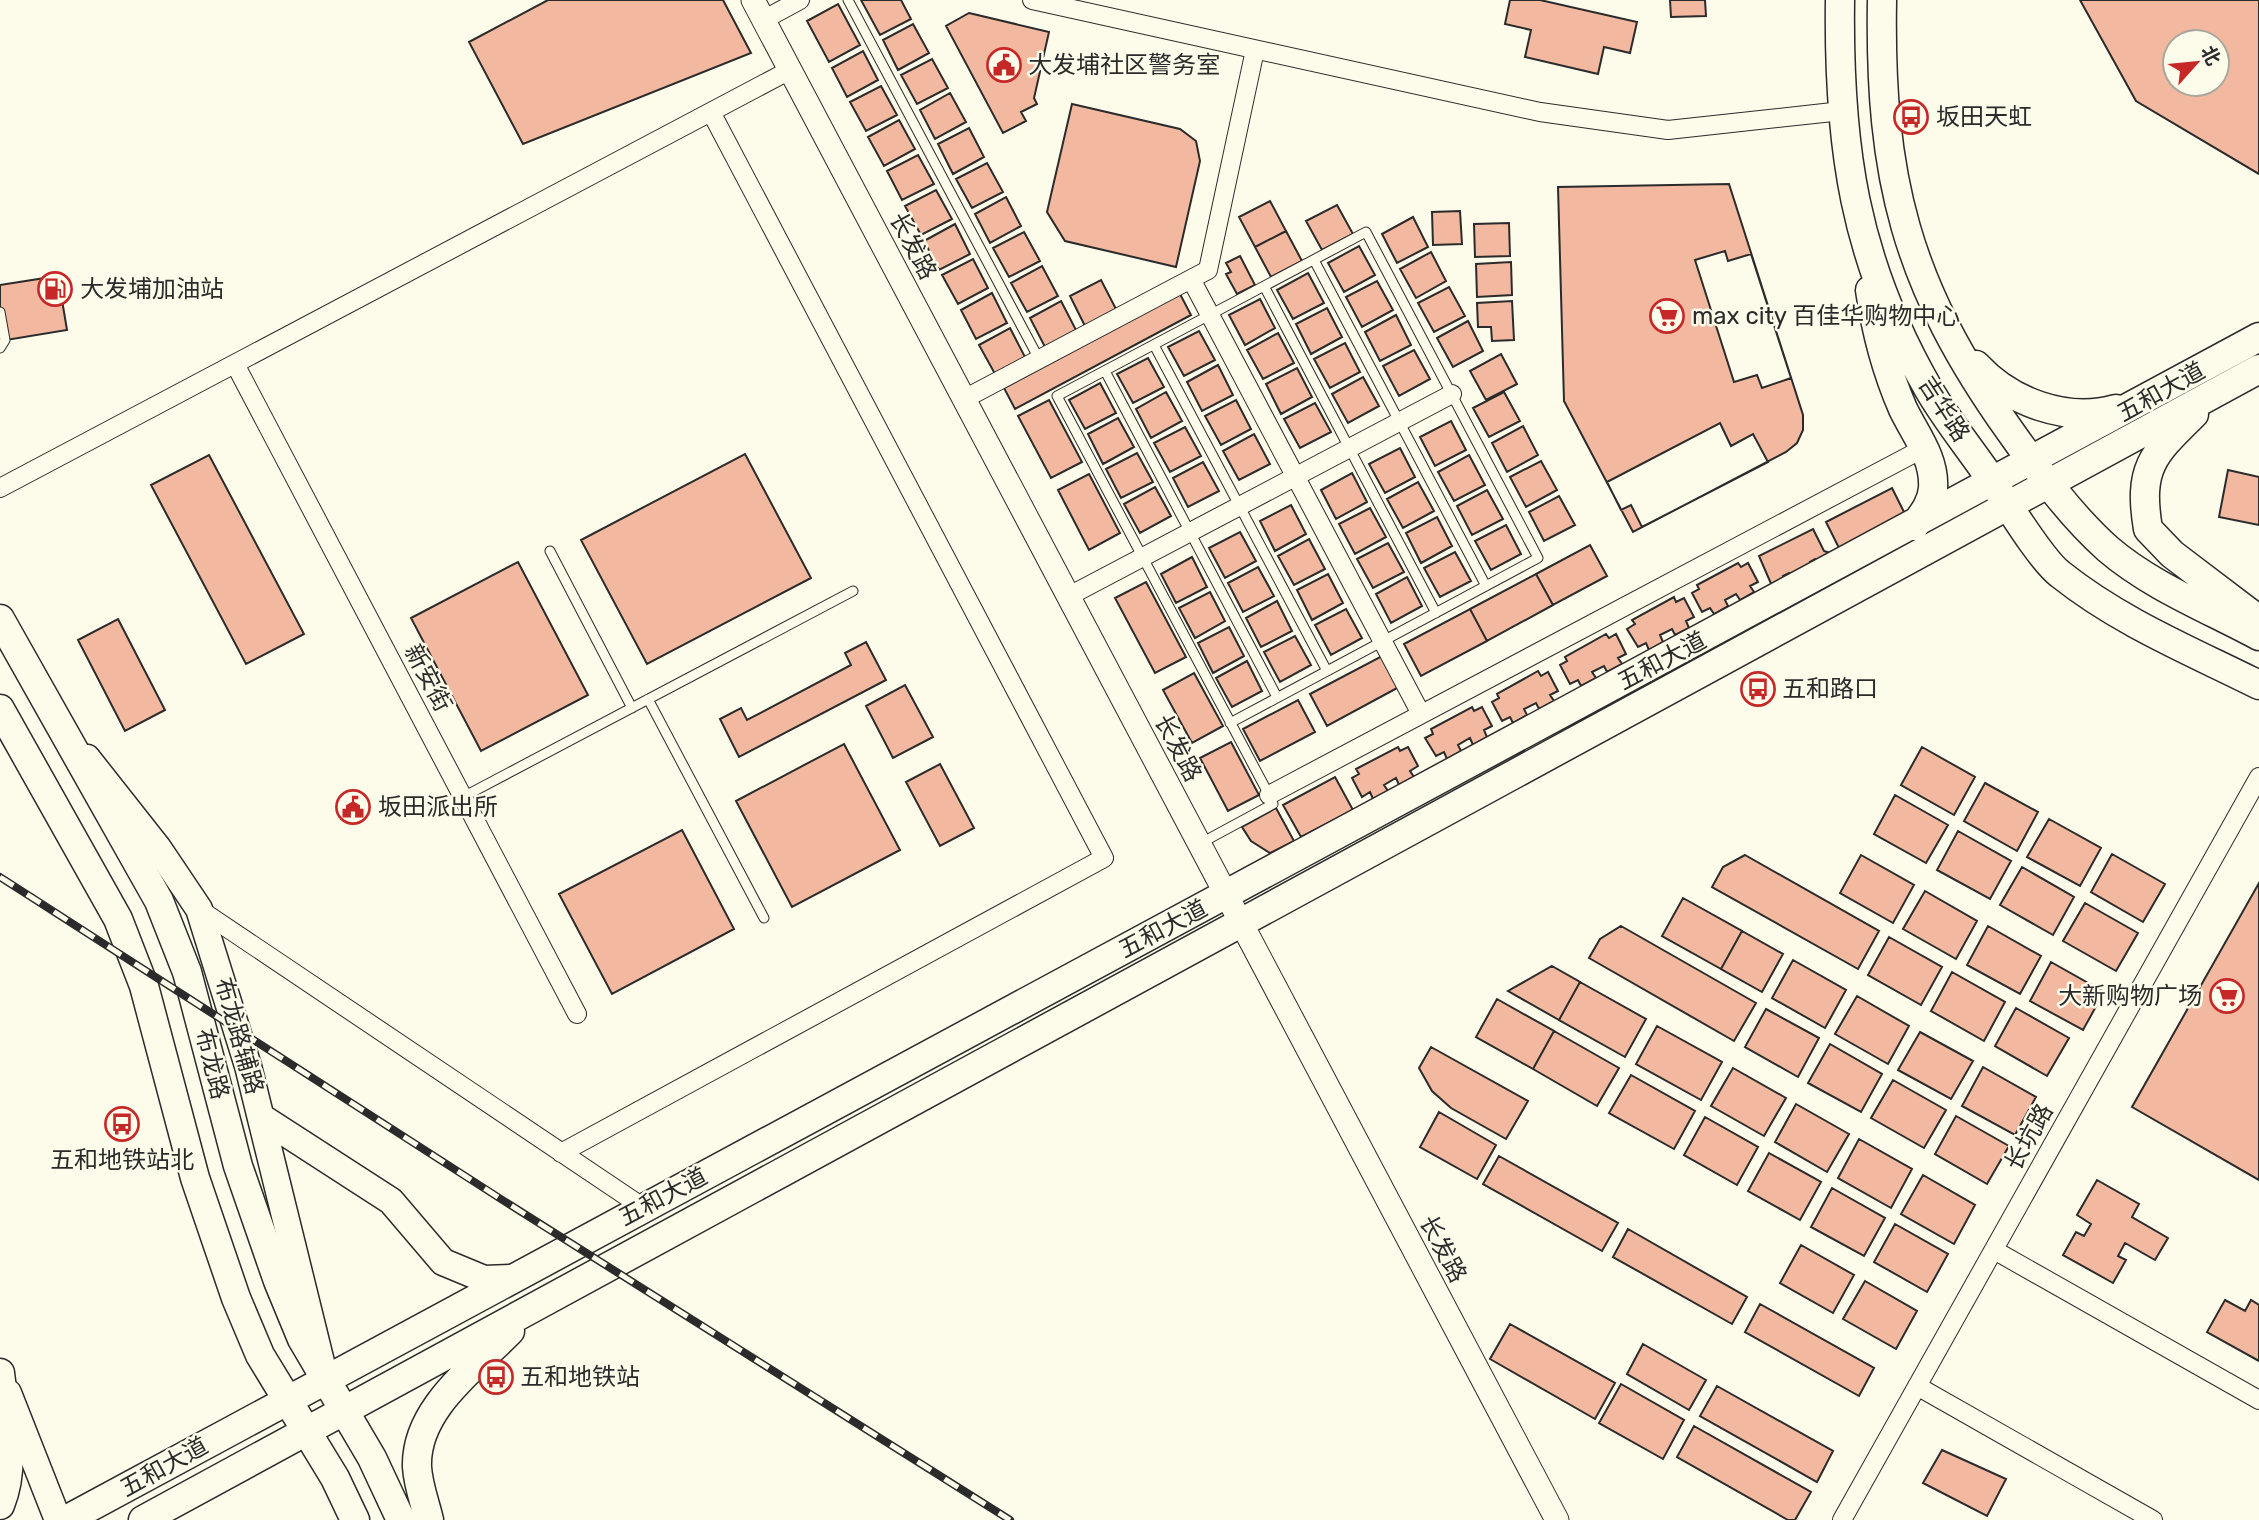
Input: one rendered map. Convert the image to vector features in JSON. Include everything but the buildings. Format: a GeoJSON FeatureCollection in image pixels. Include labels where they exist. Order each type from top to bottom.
{"type":"FeatureCollection","features":[{"type":"Feature","properties":{"kind":"main road","name":"吉华路"},"geometry":{"type":"LineString","coordinates":[[1840,0],[1839,74],[1845,156],[1863,238],[1891,316],[1929,390],[2057,572],[2124,619],[2259,685]]}},
{"type":"Feature","properties":{"kind":"main road","name":"吉华路"},"geometry":{"type":"LineString","coordinates":[[1882,0],[1881,73],[1887,150],[1903,226],[1930,299],[1981,391],[2039,473],[2108,549],[2157,582],[2259,636]]}},
{"type":"Feature","properties":{"kind":"main road"},"geometry":{"type":"LineString","coordinates":[[1863,238],[1877,339],[1903,408],[1932,468],[1933,490],[1927,509],[1914,526]]}},
{"type":"Feature","properties":{"kind":"main road"},"geometry":{"type":"LineString","coordinates":[[1949,336],[1991,381],[2022,399],[2054,410],[2083,414],[2110,411],[2146,400]]}},
{"type":"Feature","properties":{"kind":"main road","name":"五和大道"},"geometry":{"type":"LineString","coordinates":[[2039,473],[2146,400],[2259,337]]}},
{"type":"Feature","properties":{"kind":"main road","name":"五和大道"},"geometry":{"type":"LineString","coordinates":[[143,1520],[1241,923],[2039,473],[2215,393],[2259,369]]}},
{"type":"Feature","properties":{"kind":"main road"},"geometry":{"type":"LineString","coordinates":[[2215,393],[2153,457],[2144,481],[2148,529],[2172,554],[2259,620]]}},
{"type":"Feature","properties":{"kind":"main road","name":"五和大道"},"geometry":{"type":"LineString","coordinates":[[66,1520],[1914,526],[2001,494]]}},
{"type":"Feature","properties":{"kind":"main road","name":"布龙路"},"geometry":{"type":"LineString","coordinates":[[0,618],[142,866],[174,936],[198,1009],[222,1106],[257,1224],[302,1339],[372,1458],[401,1520]]}},
{"type":"Feature","properties":{"kind":"main road","name":"布龙路"},"geometry":{"type":"LineString","coordinates":[[0,709],[103,888],[132,953],[155,1021],[178,1118],[215,1239],[260,1355],[335,1478],[355,1520]]}},
{"type":"Feature","properties":{"kind":"main road","name":"布龙路辅路"},"geometry":{"type":"LineString","coordinates":[[65,733],[150,838],[199,909],[234,1016],[326,1379]]}},
{"type":"Feature","properties":{"kind":"main road"},"geometry":{"type":"LineString","coordinates":[[261,1117],[391,1201],[443,1262],[484,1279],[513,1278]]}},
{"type":"Feature","properties":{"kind":"main road"},"geometry":{"type":"LineString","coordinates":[[429,1520],[417,1465],[422,1434],[429,1419],[438,1405],[528,1311]]}},
{"type":"Feature","properties":{"kind":"main road"},"geometry":{"type":"LineString","coordinates":[[0,1372],[9,1455],[8,1476],[0,1505]]}},
{"type":"Feature","properties":{"kind":"main road"},"geometry":{"type":"LineString","coordinates":[[0,1372],[58,1520]]}},
{"type":"Feature","properties":{"kind":"street"},"geometry":{"type":"LineString","coordinates":[[758,10],[800,0]]}},
{"type":"Feature","properties":{"kind":"street"},"geometry":{"type":"LineString","coordinates":[[1032,0],[1540,112],[1668,130],[1842,111]]}},
{"type":"Feature","properties":{"kind":"street","name":"长发路"},"geometry":{"type":"LineString","coordinates":[[758,10],[1557,1520]]}},
{"type":"Feature","properties":{"kind":"street"},"geometry":{"type":"LineString","coordinates":[[964,399],[1208,270],[1255,50]]}},
{"type":"Feature","properties":{"kind":"street"},"geometry":{"type":"LineString","coordinates":[[0,488],[790,71]]}},
{"type":"Feature","properties":{"kind":"street"},"geometry":{"type":"LineString","coordinates":[[561,1153],[1104,858],[711,112]]}},
{"type":"Feature","properties":{"kind":"street"},"geometry":{"type":"LineString","coordinates":[[1191,279],[1421,715]]}},
{"type":"Feature","properties":{"kind":"street","name":"新安街"},"geometry":{"type":"LineString","coordinates":[[235,364],[577,1014]]}},
{"type":"Feature","properties":{"kind":"street"},"geometry":{"type":"LineString","coordinates":[[1069,596],[1452,394]]}},
{"type":"Feature","properties":{"kind":"street"},"geometry":{"type":"LineString","coordinates":[[1269,795],[1924,448]]}},
{"type":"Feature","properties":{"kind":"street","name":"长坑路"},"geometry":{"type":"LineString","coordinates":[[1842,1520],[2259,777]]}},
{"type":"Feature","properties":{"kind":"street"},"geometry":{"type":"LineString","coordinates":[[199,909],[643,1208]]}},
{"type":"Feature","properties":{"kind":"street"},"geometry":{"type":"LineString","coordinates":[[1994,1250],[2259,1400]]}},
{"type":"Feature","properties":{"kind":"street"},"geometry":{"type":"LineString","coordinates":[[1917,1386],[2153,1520]]}},
{"type":"Feature","properties":{"kind":"lane"},"geometry":{"type":"LineString","coordinates":[[848,0],[1039,359]]}},
{"type":"Feature","properties":{"kind":"lane"},"geometry":{"type":"LineString","coordinates":[[1199,844],[1273,804],[1269,795],[1230,723],[1143,557],[1057,396],[1366,232],[1538,558],[1230,723]]}},
{"type":"Feature","properties":{"kind":"lane"},"geometry":{"type":"LineString","coordinates":[[1314,260],[1486,586]]}},
{"type":"Feature","properties":{"kind":"lane"},"geometry":{"type":"LineString","coordinates":[[1264,286],[1436,612]]}},
{"type":"Feature","properties":{"kind":"lane"},"geometry":{"type":"LineString","coordinates":[[0,312],[5,340],[0,348]]}},
{"type":"Feature","properties":{"kind":"lane"},"geometry":{"type":"LineString","coordinates":[[1154,345],[1326,671]]}},
{"type":"Feature","properties":{"kind":"lane"},"geometry":{"type":"LineString","coordinates":[[1105,371],[1277,697]]}},
{"type":"Feature","properties":{"kind":"lane"},"geometry":{"type":"LineString","coordinates":[[550,551],[632,708]]}},
{"type":"Feature","properties":{"kind":"lane"},"geometry":{"type":"LineString","coordinates":[[463,797],[853,591]]}},
{"type":"Feature","properties":{"kind":"lane"},"geometry":{"type":"LineString","coordinates":[[648,699],[764,918]]}},
{"type":"Feature","properties":{"kind":"railway"},"geometry":{"type":"LineString","coordinates":[[0,877],[504,1201],[1010,1520]]}},
{"type":"Feature","properties":{"kind":"place","name":"大发埔社区警务室"},"geometry":{"type":"Point","coordinates":[1004,65]}},
{"type":"Feature","properties":{"kind":"place","name":"坂田天虹"},"geometry":{"type":"Point","coordinates":[1911,117]}},
{"type":"Feature","properties":{"kind":"place","name":"大发埔加油站"},"geometry":{"type":"Point","coordinates":[55,289]}},
{"type":"Feature","properties":{"kind":"place","name":"max city 百佳华购物中心"},"geometry":{"type":"Point","coordinates":[1667,316]}},
{"type":"Feature","properties":{"kind":"place","name":"五和路口"},"geometry":{"type":"Point","coordinates":[1758,689]}},
{"type":"Feature","properties":{"kind":"place","name":"坂田派出所"},"geometry":{"type":"Point","coordinates":[353,807]}},
{"type":"Feature","properties":{"kind":"place","name":"大新购物广场"},"geometry":{"type":"Point","coordinates":[2227,996]}},
{"type":"Feature","properties":{"kind":"place","name":"五和地铁站北"},"geometry":{"type":"Point","coordinates":[122,1124]}},
{"type":"Feature","properties":{"kind":"place","name":"五和地铁站"},"geometry":{"type":"Point","coordinates":[496,1377]}}]}
